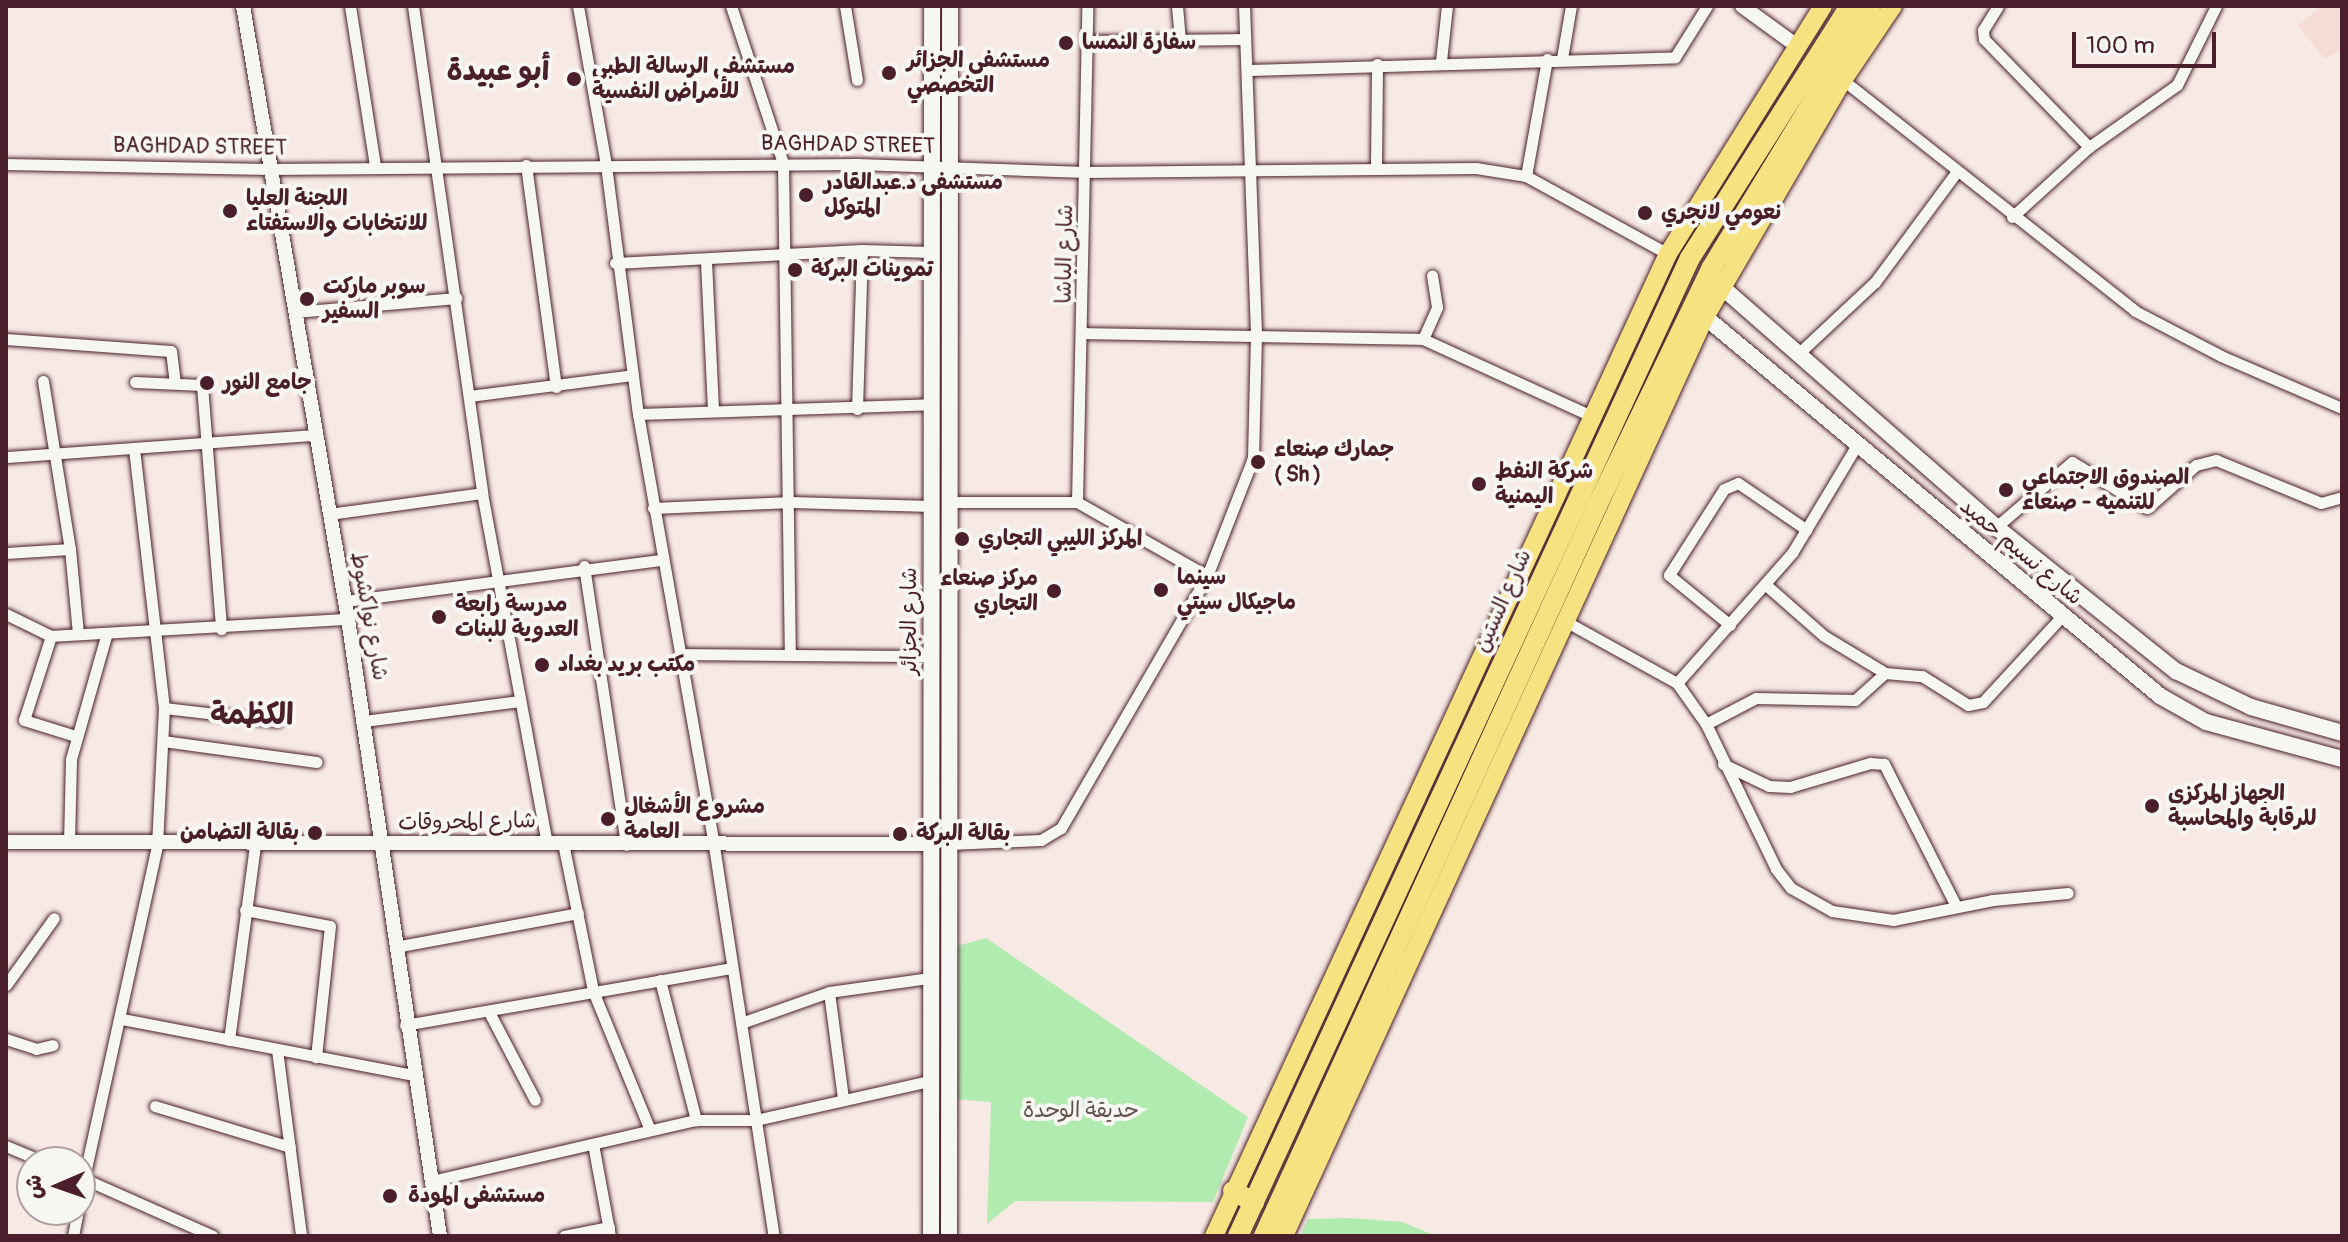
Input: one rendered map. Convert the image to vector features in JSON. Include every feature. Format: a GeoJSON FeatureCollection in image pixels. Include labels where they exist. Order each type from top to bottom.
{"type":"FeatureCollection","features":[{"type":"Feature","properties":{"kind":"highway","name":"شارع الستين"},"geometry":{"type":"LineString","coordinates":[[1238,1236],[1358,977],[1543,549],[1690,258],[1850,6]]}},
{"type":"Feature","properties":{"kind":"highway","name":"شارع الستين"},"geometry":{"type":"LineString","coordinates":[[1264,1236],[1333,1105],[1377,988],[1605,510],[1711,269],[1836,75],[1871,6]]}},
{"type":"Feature","properties":{"kind":"highway"},"geometry":{"type":"LineString","coordinates":[[1358,977],[1377,988]]}},
{"type":"Feature","properties":{"kind":"highway"},"geometry":{"type":"LineString","coordinates":[[1233,1191],[1254,1202]]}},
{"type":"Feature","properties":{"kind":"main road","name":"شارع الجزائر"},"geometry":{"type":"LineString","coordinates":[[932,6],[940,167],[940,504],[949,844],[949,1236]]}},
{"type":"Feature","properties":{"kind":"main road","name":"شارع الجزائر"},"geometry":{"type":"LineString","coordinates":[[931,1236],[927,844],[940,504],[933,404],[933,252],[950,6]]}},
{"type":"Feature","properties":{"kind":"main road","name":"شارع الستين"},"geometry":{"type":"LineString","coordinates":[[1214,1236],[1543,549],[1593,417],[1668,254],[1823,6]]}},
{"type":"Feature","properties":{"kind":"main road","name":"شارع الستين"},"geometry":{"type":"LineString","coordinates":[[1284,1236],[1333,1105],[1565,621],[1605,510],[1836,75],[1893,6]]}},
{"type":"Feature","properties":{"kind":"main road","name":"شارع نسيم حميد"},"geometry":{"type":"LineString","coordinates":[[1723,288],[1996,527],[2176,671],[2251,707],[2342,733]]}},
{"type":"Feature","properties":{"kind":"main road","name":"شارع نسيم حميد"},"geometry":{"type":"LineString","coordinates":[[1705,317],[2160,696],[2206,722],[2342,759]]}},
{"type":"Feature","properties":{"kind":"main road"},"geometry":{"type":"LineString","coordinates":[[1978,544],[1996,527]]}},
{"type":"Feature","properties":{"kind":"main road"},"geometry":{"type":"LineString","coordinates":[[2245,734],[2251,707]]}},
{"type":"Feature","properties":{"kind":"main road"},"geometry":{"type":"LineString","coordinates":[[927,844],[949,844]]}},
{"type":"Feature","properties":{"kind":"main road"},"geometry":{"type":"LineString","coordinates":[[930,1185],[949,1186]]}},
{"type":"Feature","properties":{"kind":"street","name":"شارع نواكشوط"},"geometry":{"type":"LineString","coordinates":[[243,6],[348,619],[405,1025],[440,1236]]}},
{"type":"Feature","properties":{"kind":"street"},"geometry":{"type":"LineString","coordinates":[[350,6],[375,166]]}},
{"type":"Feature","properties":{"kind":"street"},"geometry":{"type":"LineString","coordinates":[[413,6],[482,493],[520,701],[555,843],[578,913],[593,991],[650,1130]]}},
{"type":"Feature","properties":{"kind":"street"},"geometry":{"type":"LineString","coordinates":[[578,6],[606,165],[615,263],[638,414],[714,846],[774,1236]]}},
{"type":"Feature","properties":{"kind":"street"},"geometry":{"type":"LineString","coordinates":[[731,6],[783,163],[790,410],[790,654]]}},
{"type":"Feature","properties":{"kind":"street"},"geometry":{"type":"LineString","coordinates":[[845,6],[857,80]]}},
{"type":"Feature","properties":{"kind":"street","name":"شارع الباشا"},"geometry":{"type":"LineString","coordinates":[[1077,502],[1084,333],[1087,6]]}},
{"type":"Feature","properties":{"kind":"street"},"geometry":{"type":"LineString","coordinates":[[1177,6],[1180,40]]}},
{"type":"Feature","properties":{"kind":"street"},"geometry":{"type":"LineString","coordinates":[[949,844],[1041,840],[1061,828],[1207,576],[1253,458],[1256,333],[1244,6]]}},
{"type":"Feature","properties":{"kind":"street"},"geometry":{"type":"LineString","coordinates":[[1441,61],[1447,6]]}},
{"type":"Feature","properties":{"kind":"street"},"geometry":{"type":"LineString","coordinates":[[1562,58],[1571,6]]}},
{"type":"Feature","properties":{"kind":"street"},"geometry":{"type":"LineString","coordinates":[[1247,70],[1441,61],[1675,57],[1707,6]]}},
{"type":"Feature","properties":{"kind":"street"},"geometry":{"type":"LineString","coordinates":[[1742,6],[1797,46]]}},
{"type":"Feature","properties":{"kind":"street"},"geometry":{"type":"LineString","coordinates":[[1998,6],[1983,30],[1984,39],[2089,147]]}},
{"type":"Feature","properties":{"kind":"street"},"geometry":{"type":"LineString","coordinates":[[2012,217],[2089,147],[2177,85],[2216,6]]}},
{"type":"Feature","properties":{"kind":"street"},"geometry":{"type":"LineString","coordinates":[[1087,41],[1245,39]]}},
{"type":"Feature","properties":{"kind":"street"},"geometry":{"type":"LineString","coordinates":[[1526,176],[1547,59]]}},
{"type":"Feature","properties":{"kind":"street"},"geometry":{"type":"LineString","coordinates":[[1376,166],[1377,64]]}},
{"type":"Feature","properties":{"kind":"street"},"geometry":{"type":"LineString","coordinates":[[1836,75],[2012,217],[2135,311],[2221,356],[2342,408]]}},
{"type":"Feature","properties":{"kind":"street","name":"BAGHDAD STREET"},"geometry":{"type":"LineString","coordinates":[[6,164],[269,169],[783,163],[1086,172],[1376,166],[1476,168],[1526,176],[1668,254]]}},
{"type":"Feature","properties":{"kind":"street"},"geometry":{"type":"LineString","coordinates":[[526,165],[556,387]]}},
{"type":"Feature","properties":{"kind":"street"},"geometry":{"type":"LineString","coordinates":[[1799,353],[1875,282],[1957,171]]}},
{"type":"Feature","properties":{"kind":"street"},"geometry":{"type":"LineString","coordinates":[[615,263],[706,261],[862,250],[933,252]]}},
{"type":"Feature","properties":{"kind":"street"},"geometry":{"type":"LineString","coordinates":[[857,409],[862,250]]}},
{"type":"Feature","properties":{"kind":"street"},"geometry":{"type":"LineString","coordinates":[[706,261],[713,411]]}},
{"type":"Feature","properties":{"kind":"street"},"geometry":{"type":"LineString","coordinates":[[1423,339],[1437,307],[1432,275]]}},
{"type":"Feature","properties":{"kind":"street"},"geometry":{"type":"LineString","coordinates":[[295,312],[456,298]]}},
{"type":"Feature","properties":{"kind":"street"},"geometry":{"type":"LineString","coordinates":[[1084,333],[1256,333],[1423,339],[1593,417]]}},
{"type":"Feature","properties":{"kind":"street"},"geometry":{"type":"LineString","coordinates":[[6,339],[171,351],[175,382]]}},
{"type":"Feature","properties":{"kind":"street"},"geometry":{"type":"LineString","coordinates":[[469,396],[633,375]]}},
{"type":"Feature","properties":{"kind":"street"},"geometry":{"type":"LineString","coordinates":[[43,381],[70,549],[78,634]]}},
{"type":"Feature","properties":{"kind":"street"},"geometry":{"type":"LineString","coordinates":[[135,382],[202,385],[221,629]]}},
{"type":"Feature","properties":{"kind":"street"},"geometry":{"type":"LineString","coordinates":[[638,414],[857,409],[933,404]]}},
{"type":"Feature","properties":{"kind":"street"},"geometry":{"type":"LineString","coordinates":[[6,457],[316,435]]}},
{"type":"Feature","properties":{"kind":"street"},"geometry":{"type":"LineString","coordinates":[[1677,683],[1766,585],[1807,530],[1858,443]]}},
{"type":"Feature","properties":{"kind":"street"},"geometry":{"type":"LineString","coordinates":[[90,1146],[122,1019],[157,845],[164,708],[134,449]]}},
{"type":"Feature","properties":{"kind":"street"},"geometry":{"type":"LineString","coordinates":[[1996,527],[2072,462],[2147,508],[2196,465],[2216,460],[2321,503],[2342,497]]}},
{"type":"Feature","properties":{"kind":"street"},"geometry":{"type":"LineString","coordinates":[[1730,625],[1669,575],[1724,489],[1738,483],[1807,530]]}},
{"type":"Feature","properties":{"kind":"street"},"geometry":{"type":"LineString","coordinates":[[329,514],[482,493]]}},
{"type":"Feature","properties":{"kind":"street"},"geometry":{"type":"LineString","coordinates":[[653,508],[791,502],[1077,502],[1207,576]]}},
{"type":"Feature","properties":{"kind":"street"},"geometry":{"type":"LineString","coordinates":[[6,553],[70,549]]}},
{"type":"Feature","properties":{"kind":"street"},"geometry":{"type":"LineString","coordinates":[[345,601],[584,566],[662,560]]}},
{"type":"Feature","properties":{"kind":"street"},"geometry":{"type":"LineString","coordinates":[[584,566],[626,845]]}},
{"type":"Feature","properties":{"kind":"street"},"geometry":{"type":"LineString","coordinates":[[1766,585],[1824,636],[1885,673],[1922,676],[1976,705],[2063,615]]}},
{"type":"Feature","properties":{"kind":"street"},"geometry":{"type":"LineString","coordinates":[[6,614],[51,636],[221,629],[348,619]]}},
{"type":"Feature","properties":{"kind":"street"},"geometry":{"type":"LineString","coordinates":[[1565,621],[1677,683],[1706,724],[1776,869],[1791,888],[1832,911],[1875,921],[1956,906],[2068,893]]}},
{"type":"Feature","properties":{"kind":"street"},"geometry":{"type":"LineString","coordinates":[[69,842],[75,736],[107,633]]}},
{"type":"Feature","properties":{"kind":"street"},"geometry":{"type":"LineString","coordinates":[[51,636],[24,720],[75,736]]}},
{"type":"Feature","properties":{"kind":"street"},"geometry":{"type":"LineString","coordinates":[[680,654],[932,656]]}},
{"type":"Feature","properties":{"kind":"street"},"geometry":{"type":"LineString","coordinates":[[1706,724],[1756,698],[1855,700],[1885,673]]}},
{"type":"Feature","properties":{"kind":"street"},"geometry":{"type":"LineString","coordinates":[[364,721],[520,701]]}},
{"type":"Feature","properties":{"kind":"street"},"geometry":{"type":"LineString","coordinates":[[164,708],[277,721]]}},
{"type":"Feature","properties":{"kind":"street"},"geometry":{"type":"LineString","coordinates":[[163,741],[317,762]]}},
{"type":"Feature","properties":{"kind":"street"},"geometry":{"type":"LineString","coordinates":[[1723,764],[1769,786],[1790,787],[1870,763],[1884,764],[1956,906]]}},
{"type":"Feature","properties":{"kind":"street","name":"شارع المحروقات"},"geometry":{"type":"LineString","coordinates":[[6,842],[157,845],[927,844]]}},
{"type":"Feature","properties":{"kind":"street"},"geometry":{"type":"LineString","coordinates":[[229,1040],[255,845]]}},
{"type":"Feature","properties":{"kind":"street"},"geometry":{"type":"LineString","coordinates":[[245,910],[330,926],[316,1057]]}},
{"type":"Feature","properties":{"kind":"street"},"geometry":{"type":"LineString","coordinates":[[395,947],[578,913]]}},
{"type":"Feature","properties":{"kind":"street"},"geometry":{"type":"LineString","coordinates":[[6,985],[54,918]]}},
{"type":"Feature","properties":{"kind":"street"},"geometry":{"type":"LineString","coordinates":[[405,1025],[731,968]]}},
{"type":"Feature","properties":{"kind":"street"},"geometry":{"type":"LineString","coordinates":[[741,1023],[829,992],[928,978]]}},
{"type":"Feature","properties":{"kind":"street"},"geometry":{"type":"LineString","coordinates":[[660,980],[696,1120]]}},
{"type":"Feature","properties":{"kind":"street"},"geometry":{"type":"LineString","coordinates":[[829,992],[843,1099]]}},
{"type":"Feature","properties":{"kind":"street"},"geometry":{"type":"LineString","coordinates":[[489,1012],[535,1100]]}},
{"type":"Feature","properties":{"kind":"street"},"geometry":{"type":"LineString","coordinates":[[122,1019],[413,1075]]}},
{"type":"Feature","properties":{"kind":"street"},"geometry":{"type":"LineString","coordinates":[[6,1039],[36,1049],[53,1045]]}},
{"type":"Feature","properties":{"kind":"street"},"geometry":{"type":"LineString","coordinates":[[277,1050],[301,1236]]}},
{"type":"Feature","properties":{"kind":"street"},"geometry":{"type":"LineString","coordinates":[[431,1181],[696,1120],[756,1120],[929,1081]]}},
{"type":"Feature","properties":{"kind":"street"},"geometry":{"type":"LineString","coordinates":[[155,1106],[290,1147]]}},
{"type":"Feature","properties":{"kind":"street"},"geometry":{"type":"LineString","coordinates":[[564,1236],[610,1232],[593,1144]]}},
{"type":"Feature","properties":{"kind":"street"},"geometry":{"type":"LineString","coordinates":[[96,1184],[213,1236]]}},
{"type":"Feature","properties":{"kind":"shaded area"},"geometry":{"type":"Polygon","coordinates":[[[2322,6],[2342,6],[2342,49],[2325,59],[2298,26],[2322,6]]]}},
{"type":"Feature","properties":{"kind":"green space","name":"حديقة الوحدة"},"geometry":{"type":"Polygon","coordinates":[[[986,938],[1248,1117],[1213,1202],[1015,1201],[987,1224],[991,1102],[955,1099],[957,946],[986,938]]]}},
{"type":"Feature","properties":{"kind":"green space"},"geometry":{"type":"Polygon","coordinates":[[[1308,1219],[1402,1222],[1436,1236],[1300,1236],[1308,1219]]]}},
{"type":"Feature","properties":{"kind":"place","name":"سفارة النمسا"},"geometry":{"type":"Point","coordinates":[1066,43]}},
{"type":"Feature","properties":{"kind":"place","name":"مستشفى الجزائر التخصصي"},"geometry":{"type":"Point","coordinates":[889,73]}},
{"type":"Feature","properties":{"kind":"place","name":"مستشفى الرسالة الطبي للأمراض النفسية"},"geometry":{"type":"Point","coordinates":[574,79]}},
{"type":"Feature","properties":{"kind":"place","name":"مستشفى د.عبدالقادر المتوكل"},"geometry":{"type":"Point","coordinates":[806,195]}},
{"type":"Feature","properties":{"kind":"place","name":"اللجنة العليا للانتخابات والاستفتاء"},"geometry":{"type":"Point","coordinates":[230,211]}},
{"type":"Feature","properties":{"kind":"place","name":"نعومي لانجري"},"geometry":{"type":"Point","coordinates":[1645,213]}},
{"type":"Feature","properties":{"kind":"place","name":"تموينات البركة"},"geometry":{"type":"Point","coordinates":[795,270]}},
{"type":"Feature","properties":{"kind":"place","name":"سوبر ماركت السفير"},"geometry":{"type":"Point","coordinates":[307,299]}},
{"type":"Feature","properties":{"kind":"place","name":"جامع النور"},"geometry":{"type":"Point","coordinates":[207,383]}},
{"type":"Feature","properties":{"kind":"place","name":"جمارك صنعاء ( Sh )"},"geometry":{"type":"Point","coordinates":[1258,462]}},
{"type":"Feature","properties":{"kind":"place","name":"شركة النفط اليمنية"},"geometry":{"type":"Point","coordinates":[1479,484]}},
{"type":"Feature","properties":{"kind":"place","name":"الصندوق الاجتماعي للتنميه - صنعاء"},"geometry":{"type":"Point","coordinates":[2006,490]}},
{"type":"Feature","properties":{"kind":"place","name":"المركز الليبي التجاري"},"geometry":{"type":"Point","coordinates":[962,539]}},
{"type":"Feature","properties":{"kind":"place","name":"سينما ماجيكال سيتي"},"geometry":{"type":"Point","coordinates":[1161,590]}},
{"type":"Feature","properties":{"kind":"place","name":"مركز صنعاء التجاري"},"geometry":{"type":"Point","coordinates":[1054,591]}},
{"type":"Feature","properties":{"kind":"place","name":"مدرسة رابعة العدوية للبنات"},"geometry":{"type":"Point","coordinates":[439,617]}},
{"type":"Feature","properties":{"kind":"place","name":"مكتب بريد بغداد"},"geometry":{"type":"Point","coordinates":[542,665]}},
{"type":"Feature","properties":{"kind":"place","name":"الجهاز المركزي للرقابة والمحاسبة"},"geometry":{"type":"Point","coordinates":[2152,806]}},
{"type":"Feature","properties":{"kind":"place","name":"مشروع الأشغال العامة"},"geometry":{"type":"Point","coordinates":[608,819]}},
{"type":"Feature","properties":{"kind":"place","name":"بقالة التضامن"},"geometry":{"type":"Point","coordinates":[315,833]}},
{"type":"Feature","properties":{"kind":"place","name":"بقالة البركة"},"geometry":{"type":"Point","coordinates":[900,834]}},
{"type":"Feature","properties":{"kind":"place","name":"مستشفى المودة"},"geometry":{"type":"Point","coordinates":[390,1196]}},
{"type":"Feature","properties":{"kind":"district","name":"أبو عبيدة"},"geometry":{"type":"Point","coordinates":[498,71]}},
{"type":"Feature","properties":{"kind":"district","name":"الكظمة"},"geometry":{"type":"Point","coordinates":[252,715]}}]}
